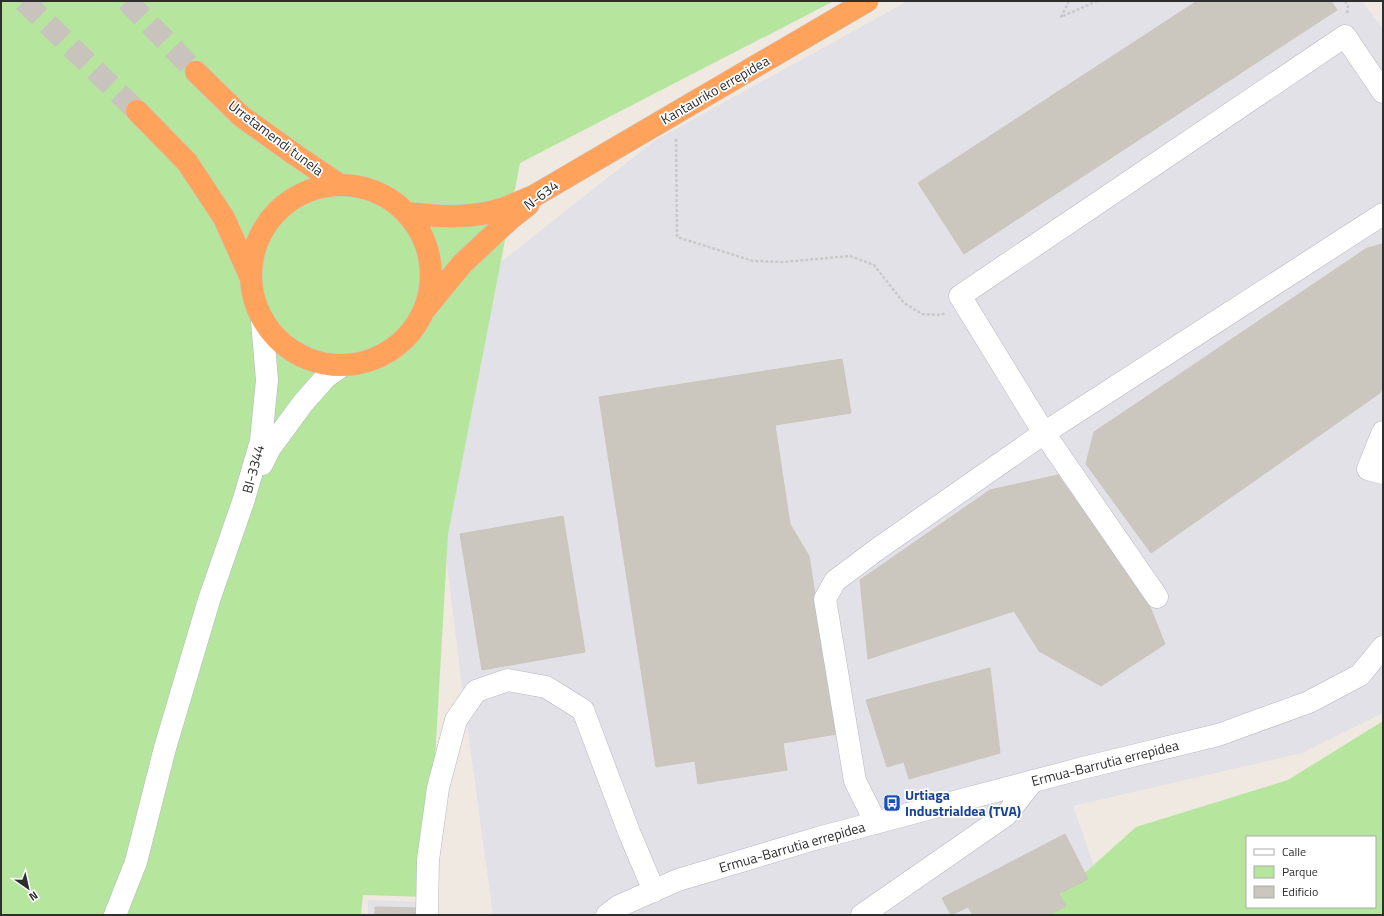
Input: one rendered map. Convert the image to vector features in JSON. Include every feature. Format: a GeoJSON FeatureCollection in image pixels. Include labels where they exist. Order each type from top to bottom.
{"type":"FeatureCollection","features":[{"type":"Feature","properties":{"kind":"highway","name":"Kantauriko errepidea"},"geometry":{"type":"LineString","coordinates":[[562,179],[867,1]]}},
{"type":"Feature","properties":{"kind":"highway","name":"Urretamendi tunela"},"geometry":{"type":"LineString","coordinates":[[196,72],[242,116],[340,185]]}},
{"type":"Feature","properties":{"kind":"highway"},"geometry":{"type":"LineString","coordinates":[[137,111],[187,162],[224,218],[250,277]]}},
{"type":"Feature","properties":{"kind":"highway","name":"N-634"},"geometry":{"type":"LineString","coordinates":[[406,213],[438,217],[471,215],[504,208],[534,196],[562,179]]}},
{"type":"Feature","properties":{"kind":"highway","name":"N-634"},"geometry":{"type":"LineString","coordinates":[[422,312],[462,264],[510,219],[562,179]]}},
{"type":"Feature","properties":{"kind":"highway"},"geometry":{"type":"LineString","coordinates":[[340,185],[358,187],[376,192],[392,201],[406,213],[419,230],[427,250],[431,271],[429,292],[422,312],[412,330],[398,344],[382,356],[363,363],[343,366],[311,361],[283,345],[262,321],[253,300],[250,277],[254,249],[266,224],[286,203],[312,190],[340,185]]}},
{"type":"Feature","properties":{"kind":"street"},"geometry":{"type":"LineString","coordinates":[[1157,597],[1044,433],[960,296],[1345,36],[1383,92]]}},
{"type":"Feature","properties":{"kind":"street"},"geometry":{"type":"LineString","coordinates":[[876,823],[855,781],[825,599],[835,581],[879,548],[1044,433],[1383,214]]}},
{"type":"Feature","properties":{"kind":"street","name":"BI-3344"},"geometry":{"type":"LineString","coordinates":[[115,915],[136,862],[164,748],[209,600],[244,499],[261,441],[267,380],[262,321]]}},
{"type":"Feature","properties":{"kind":"street","name":"BI-3344"},"geometry":{"type":"LineString","coordinates":[[244,499],[270,448],[303,403],[326,377],[343,366]]}},
{"type":"Feature","properties":{"kind":"street"},"geometry":{"type":"LineString","coordinates":[[1383,432],[1368,469],[1383,473]]}},
{"type":"Feature","properties":{"kind":"street","name":"Ermua-Barrutia errepidea"},"geometry":{"type":"LineString","coordinates":[[607,915],[619,906],[678,880],[818,838],[1033,781],[1218,735],[1309,702],[1360,674],[1383,647]]}},
{"type":"Feature","properties":{"kind":"street"},"geometry":{"type":"LineString","coordinates":[[427,915],[428,860],[438,788],[456,720],[476,691],[508,680],[546,687],[582,710],[629,832],[654,891]]}},
{"type":"Feature","properties":{"kind":"street"},"geometry":{"type":"LineString","coordinates":[[862,915],[1006,815],[1033,781]]}},
{"type":"Feature","properties":{"kind":"path"},"geometry":{"type":"LineString","coordinates":[[1069,1],[1061,17],[1097,1]]}},
{"type":"Feature","properties":{"kind":"path"},"geometry":{"type":"LineString","coordinates":[[676,113],[677,237],[753,261],[783,262],[850,256],[874,265],[904,303],[922,314],[942,315],[964,301]]}},
{"type":"Feature","properties":{"kind":"shaded area"},"geometry":{"type":"Polygon","coordinates":[[[908,1],[1362,1],[1383,29],[1383,713],[1302,753],[1073,806],[1099,880],[1053,915],[493,915],[461,680],[435,465],[468,288],[654,141],[908,1]]]}},
{"type":"Feature","properties":{"kind":"shaded area"},"geometry":{"type":"Polygon","coordinates":[[[368,900],[424,902],[424,915],[368,915],[368,900]]]}},
{"type":"Feature","properties":{"kind":"green space"},"geometry":{"type":"Polygon","coordinates":[[[1,1],[834,1],[520,163],[448,534],[427,897],[363,895],[361,915],[1,915],[1,1]]]}},
{"type":"Feature","properties":{"kind":"green space"},"geometry":{"type":"Polygon","coordinates":[[[1383,721],[1383,915],[1038,915],[1136,827],[1288,780],[1383,721]]]}},
{"type":"Feature","properties":{"kind":"building"},"geometry":{"type":"Polygon","coordinates":[[[1197,1],[1331,1],[1337,10],[964,254],[918,183],[1197,1]]]}},
{"type":"Feature","properties":{"kind":"building"},"geometry":{"type":"Polygon","coordinates":[[[1383,244],[1383,387],[1380,393],[1151,553],[1086,464],[1094,432],[1367,248],[1383,244]]]}},
{"type":"Feature","properties":{"kind":"building"},"geometry":{"type":"Polygon","coordinates":[[[842,359],[851,413],[775,425],[790,524],[809,556],[837,734],[783,743],[787,770],[698,784],[695,761],[656,767],[599,397],[842,359]]]}},
{"type":"Feature","properties":{"kind":"building"},"geometry":{"type":"Polygon","coordinates":[[[1058,475],[1148,602],[1165,644],[1101,686],[1039,651],[1014,611],[868,659],[860,580],[990,490],[1058,475]]]}},
{"type":"Feature","properties":{"kind":"building"},"geometry":{"type":"Polygon","coordinates":[[[563,516],[585,652],[482,670],[460,534],[563,516]]]}},
{"type":"Feature","properties":{"kind":"building"},"geometry":{"type":"Polygon","coordinates":[[[990,668],[1000,753],[909,779],[904,762],[887,767],[866,700],[990,668]]]}},
{"type":"Feature","properties":{"kind":"building"},"geometry":{"type":"Polygon","coordinates":[[[1065,834],[1088,879],[1059,894],[1066,906],[1048,915],[973,915],[968,907],[951,915],[942,898],[1065,834]]]}},
{"type":"Feature","properties":{"kind":"building"},"geometry":{"type":"Polygon","coordinates":[[[375,907],[416,908],[416,915],[375,915],[375,907]]]}},
{"type":"Feature","properties":{"kind":"tunnel"},"geometry":{"type":"LineString","coordinates":[[24,1],[137,111]]}},
{"type":"Feature","properties":{"kind":"tunnel"},"geometry":{"type":"LineString","coordinates":[[127,1],[196,72]]}},
{"type":"Feature","properties":{"kind":"place","name":"Urtiaga Industrialdea (TVA)"},"geometry":{"type":"Point","coordinates":[892,803]}}]}
